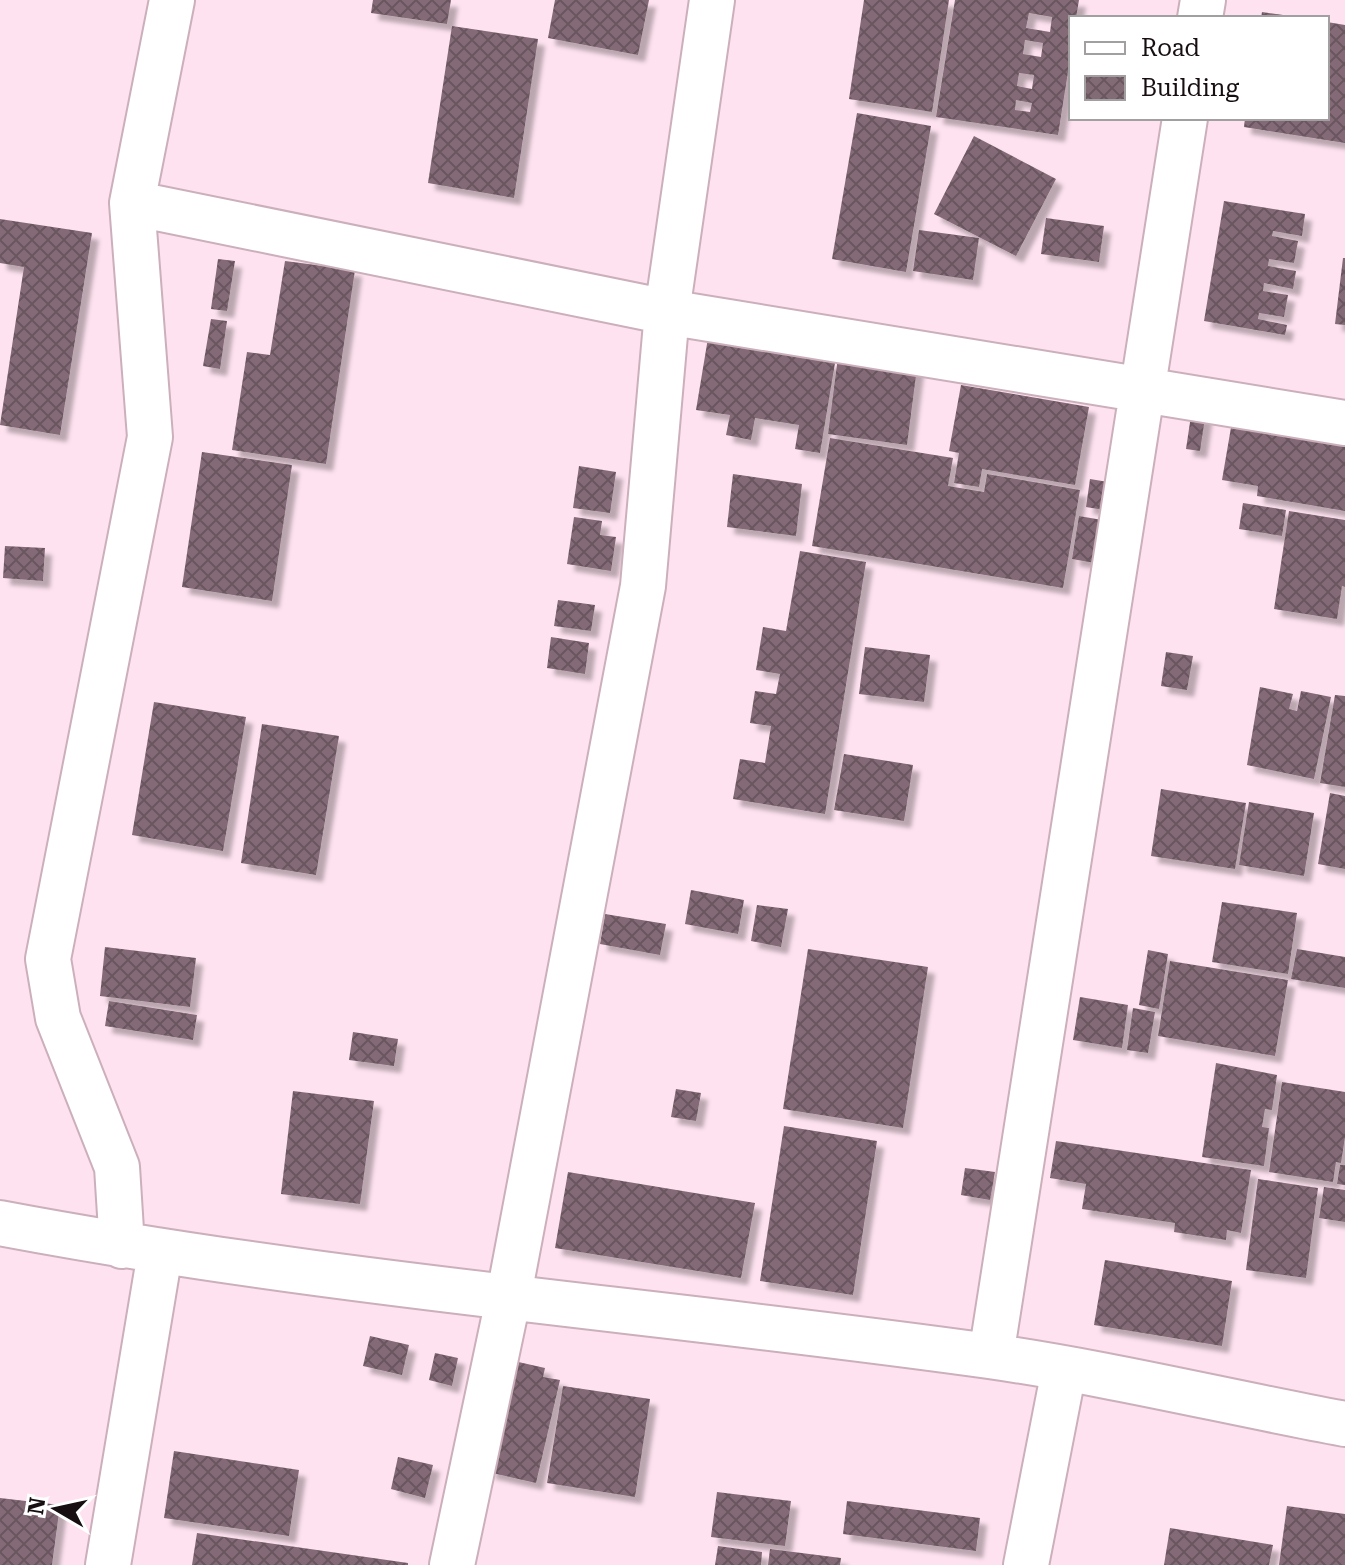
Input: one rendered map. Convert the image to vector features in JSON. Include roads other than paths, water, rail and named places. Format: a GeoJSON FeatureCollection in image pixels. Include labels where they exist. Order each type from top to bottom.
{"type":"FeatureCollection","features":[{"type":"Feature","properties":{"kind":"street"},"geometry":{"type":"LineString","coordinates":[[108,1565],[141,1249],[117,1167],[58,1018],[48,959],[150,437],[132,203],[172,0]]}},
{"type":"Feature","properties":{"kind":"street"},"geometry":{"type":"LineString","coordinates":[[452,1565],[508,1300],[643,586],[667,312],[712,0]]}},
{"type":"Feature","properties":{"kind":"street"},"geometry":{"type":"LineString","coordinates":[[991,1356],[1185,120]]}},
{"type":"Feature","properties":{"kind":"street"},"geometry":{"type":"LineString","coordinates":[[132,203],[667,312],[1345,423]]}},
{"type":"Feature","properties":{"kind":"street"},"geometry":{"type":"LineString","coordinates":[[0,1223],[141,1249],[508,1300],[991,1356],[1345,1424]]}},
{"type":"Feature","properties":{"kind":"street"},"geometry":{"type":"LineString","coordinates":[[1026,1565],[1064,1370]]}}]}
